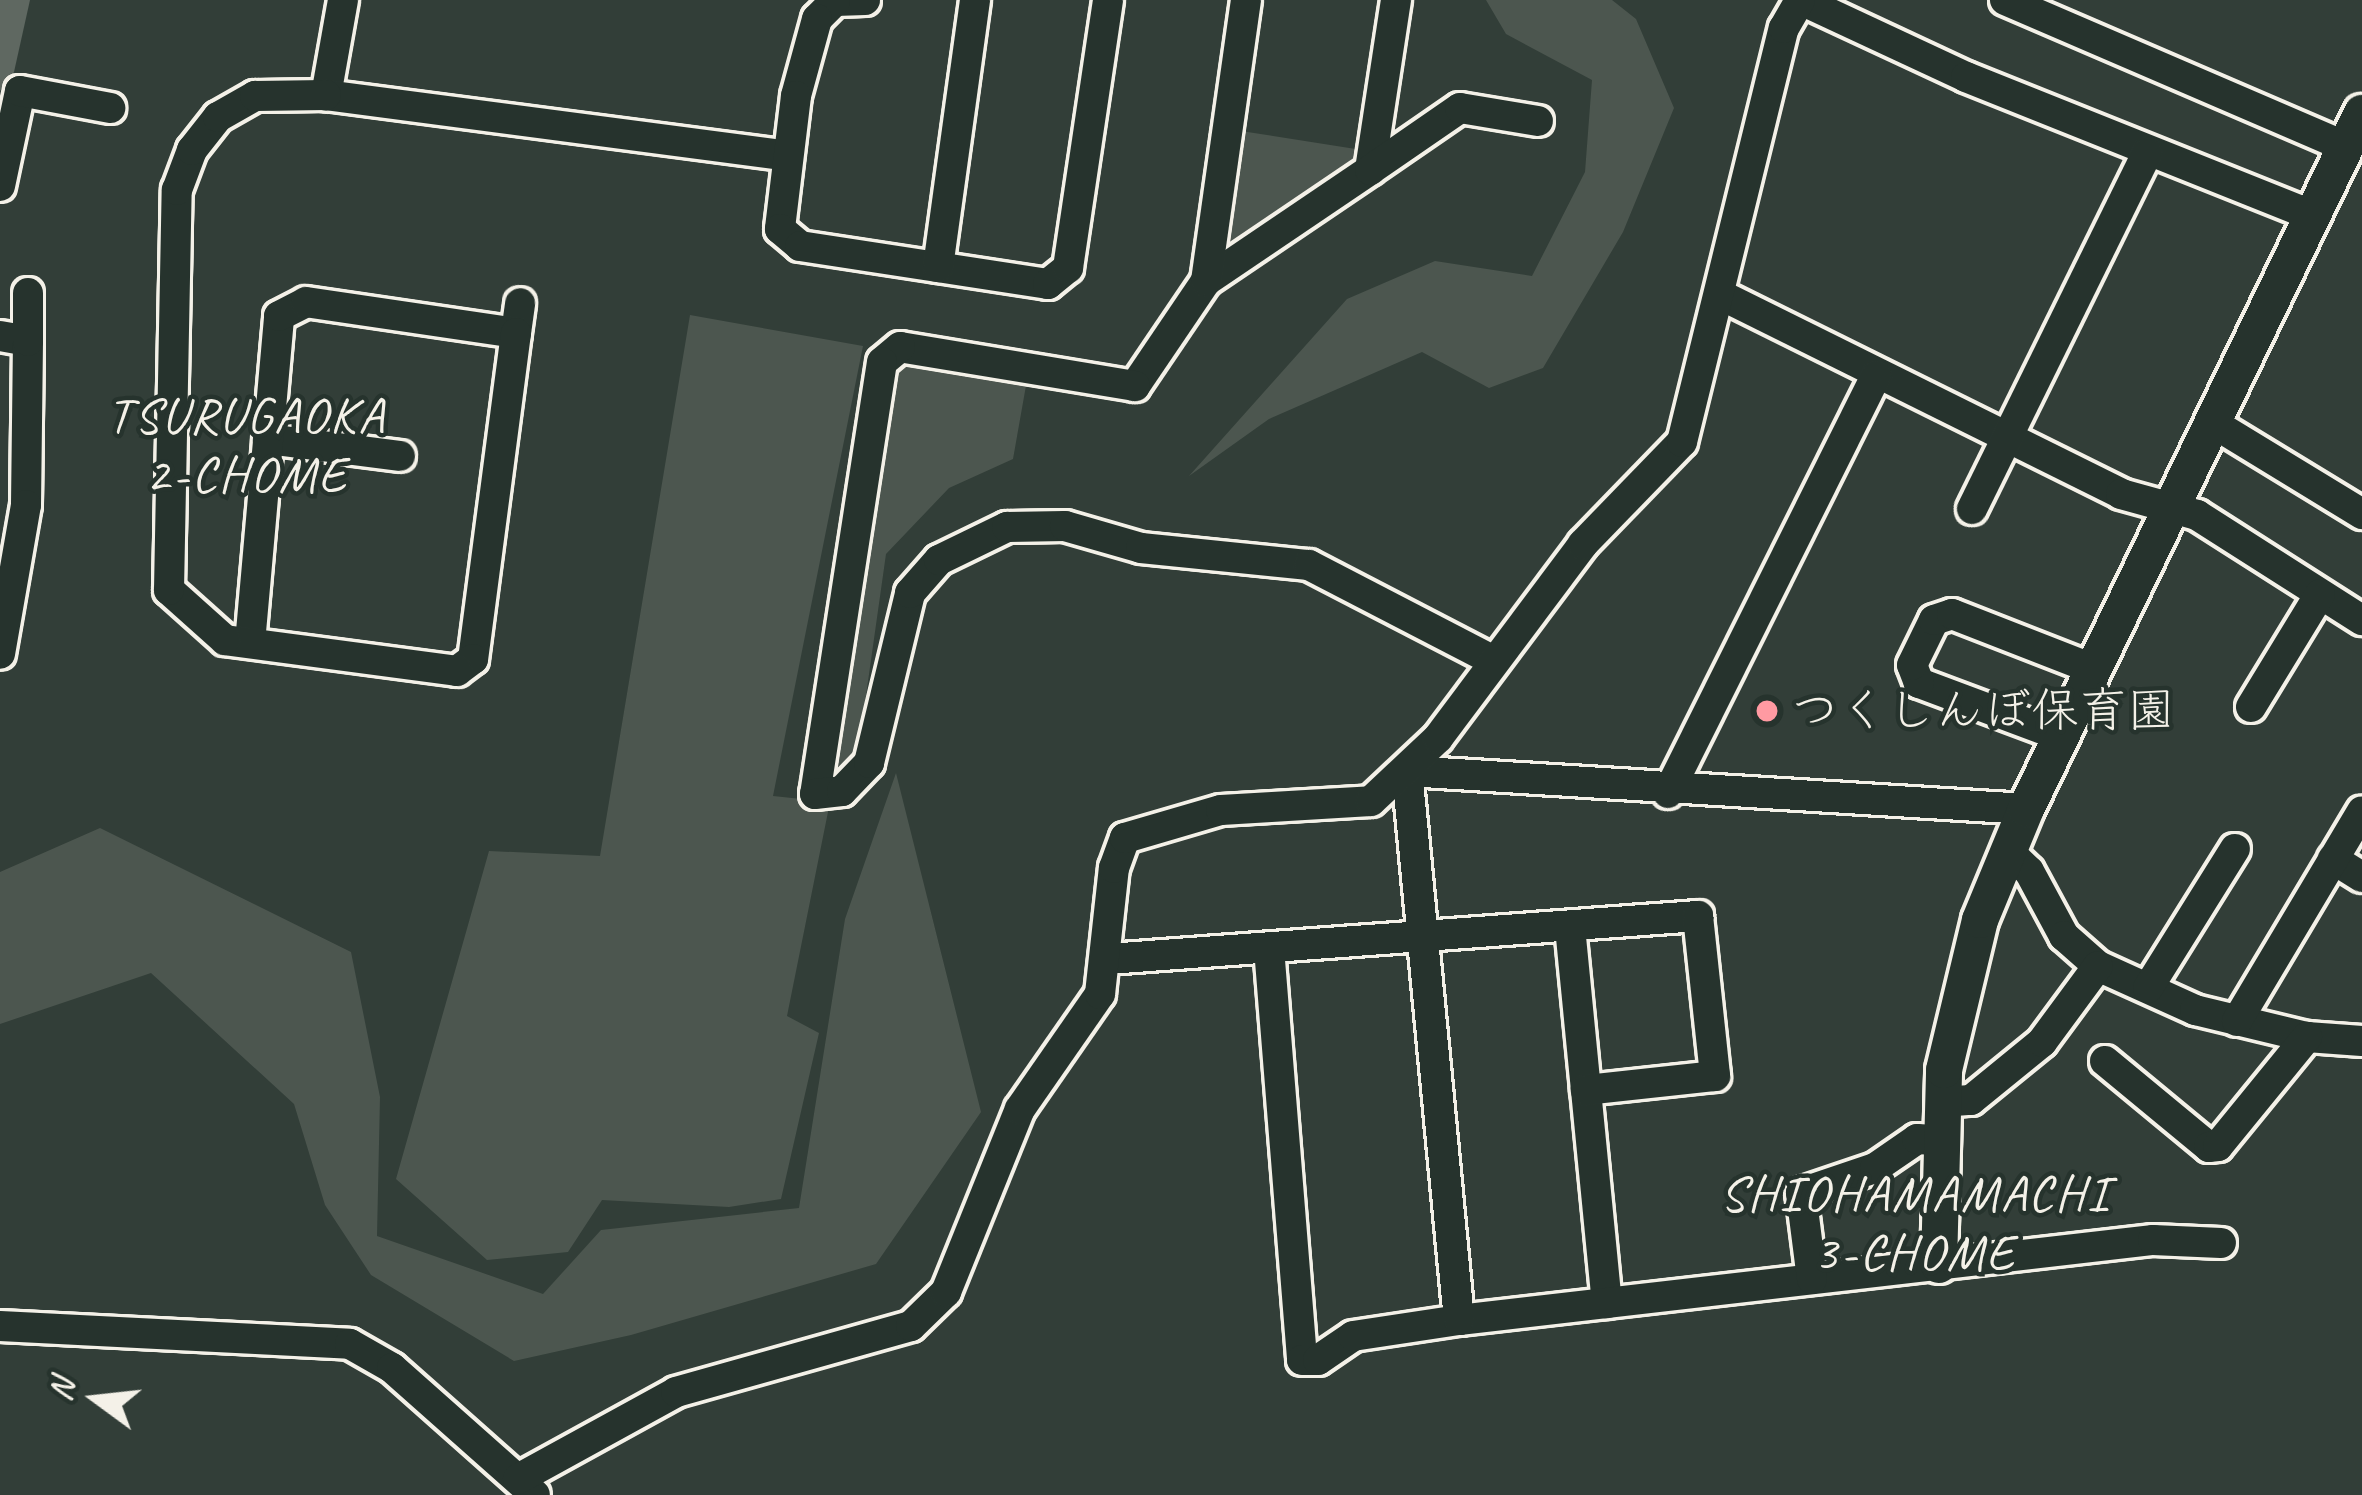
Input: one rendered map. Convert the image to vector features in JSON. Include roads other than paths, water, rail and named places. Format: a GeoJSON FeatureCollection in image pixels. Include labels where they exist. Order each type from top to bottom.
{"type":"FeatureCollection","features":[{"type":"Feature","properties":{"kind":"street"},"geometry":{"type":"LineString","coordinates":[[326,95],[343,0]]}},
{"type":"Feature","properties":{"kind":"street"},"geometry":{"type":"LineString","coordinates":[[865,0],[835,1],[817,19],[787,156],[780,229],[800,246],[1048,284],[1068,268],[1108,0]]}},
{"type":"Feature","properties":{"kind":"street"},"geometry":{"type":"LineString","coordinates":[[938,267],[974,0]]}},
{"type":"Feature","properties":{"kind":"street"},"geometry":{"type":"LineString","coordinates":[[1206,281],[1246,0]]}},
{"type":"Feature","properties":{"kind":"street"},"geometry":{"type":"LineString","coordinates":[[1370,170],[1396,0]]}},
{"type":"Feature","properties":{"kind":"street"},"geometry":{"type":"LineString","coordinates":[[0,1325],[350,1343],[392,1368],[527,1487],[676,1392],[911,1327],[946,1292],[1020,1108],[1100,994],[1108,959],[1114,868],[1125,838],[1221,810],[1371,801],[1407,771],[1583,544],[1682,442],[1723,296],[1784,28],[1801,0],[2147,153],[2314,216]]}},
{"type":"Feature","properties":{"kind":"street"},"geometry":{"type":"LineString","coordinates":[[2005,0],[2346,147]]}},
{"type":"Feature","properties":{"kind":"street"},"geometry":{"type":"LineString","coordinates":[[0,186],[20,91],[110,108]]}},
{"type":"Feature","properties":{"kind":"street"},"geometry":{"type":"LineString","coordinates":[[250,644],[278,316],[306,302],[518,318],[473,659],[457,671],[250,644],[225,640],[169,590],[177,190],[192,150],[218,117],[254,96],[326,95],[787,156]]}},
{"type":"Feature","properties":{"kind":"street"},"geometry":{"type":"LineString","coordinates":[[1492,660],[1309,565],[1141,548],[1065,526],[1007,526],[939,560],[910,593],[869,763],[842,791],[815,794],[882,362],[900,347],[1136,386],[1206,281],[1460,108],[1538,121]]}},
{"type":"Feature","properties":{"kind":"street"},"geometry":{"type":"LineString","coordinates":[[1939,1265],[1941,1102],[1959,994],[2007,850],[2362,113]]}},
{"type":"Feature","properties":{"kind":"street"},"geometry":{"type":"LineString","coordinates":[[1972,509],[2147,153]]}},
{"type":"Feature","properties":{"kind":"street"},"geometry":{"type":"LineString","coordinates":[[0,654],[26,506],[14,338],[28,293]]}},
{"type":"Feature","properties":{"kind":"street"},"geometry":{"type":"LineString","coordinates":[[1723,296],[2121,494],[2197,514],[2362,620]]}},
{"type":"Feature","properties":{"kind":"street"},"geometry":{"type":"LineString","coordinates":[[1668,793],[1876,375]]}},
{"type":"Feature","properties":{"kind":"street"},"geometry":{"type":"LineString","coordinates":[[2213,423],[2362,514]]}},
{"type":"Feature","properties":{"kind":"street"},"geometry":{"type":"LineString","coordinates":[[268,439],[400,457]]}},
{"type":"Feature","properties":{"kind":"street"},"geometry":{"type":"LineString","coordinates":[[2251,707],[2320,594]]}},
{"type":"Feature","properties":{"kind":"street"},"geometry":{"type":"LineString","coordinates":[[2061,736],[1919,683],[1912,664],[1934,620],[1952,614],[2093,669]]}},
{"type":"Feature","properties":{"kind":"street"},"geometry":{"type":"LineString","coordinates":[[1407,771],[1668,793],[2026,809]]}},
{"type":"Feature","properties":{"kind":"street"},"geometry":{"type":"LineString","coordinates":[[1407,771],[1459,1320]]}},
{"type":"Feature","properties":{"kind":"street"},"geometry":{"type":"LineString","coordinates":[[2237,1021],[2362,811]]}},
{"type":"Feature","properties":{"kind":"street"},"geometry":{"type":"LineString","coordinates":[[2148,988],[2235,849]]}},
{"type":"Feature","properties":{"kind":"street"},"geometry":{"type":"LineString","coordinates":[[2007,850],[2029,871],[2064,936],[2098,966],[2237,1021],[2306,1037],[2360,1038]]}},
{"type":"Feature","properties":{"kind":"street"},"geometry":{"type":"LineString","coordinates":[[2333,859],[2362,877]]}},
{"type":"Feature","properties":{"kind":"street"},"geometry":{"type":"LineString","coordinates":[[1108,959],[1698,916],[1715,1076],[1586,1090]]}},
{"type":"Feature","properties":{"kind":"street"},"geometry":{"type":"LineString","coordinates":[[1570,927],[1606,1303]]}},
{"type":"Feature","properties":{"kind":"street"},"geometry":{"type":"LineString","coordinates":[[1269,948],[1302,1360],[1318,1360],[1353,1336],[1459,1320],[2153,1240],[2221,1243]]}},
{"type":"Feature","properties":{"kind":"street"},"geometry":{"type":"LineString","coordinates":[[1941,1102],[1971,1100],[2042,1042],[2098,966]]}},
{"type":"Feature","properties":{"kind":"street"},"geometry":{"type":"LineString","coordinates":[[2105,1060],[2218,1146],[2306,1037]]}},
{"type":"Feature","properties":{"kind":"street"},"geometry":{"type":"LineString","coordinates":[[1813,1279],[1801,1193],[1875,1168],[1918,1139],[1939,1140]]}},
{"type":"Feature","properties":{"kind":"place","name":"つくしんぼ保育園"},"geometry":{"type":"Point","coordinates":[1767,711]}},
{"type":"Feature","properties":{"kind":"district","name":"TSURUGAOKA 2-CHOME"},"geometry":{"type":"Point","coordinates":[247,445]}},
{"type":"Feature","properties":{"kind":"district","name":"SHIOHAMAMACHI 3-CHOME"},"geometry":{"type":"Point","coordinates":[1915,1223]}}]}
